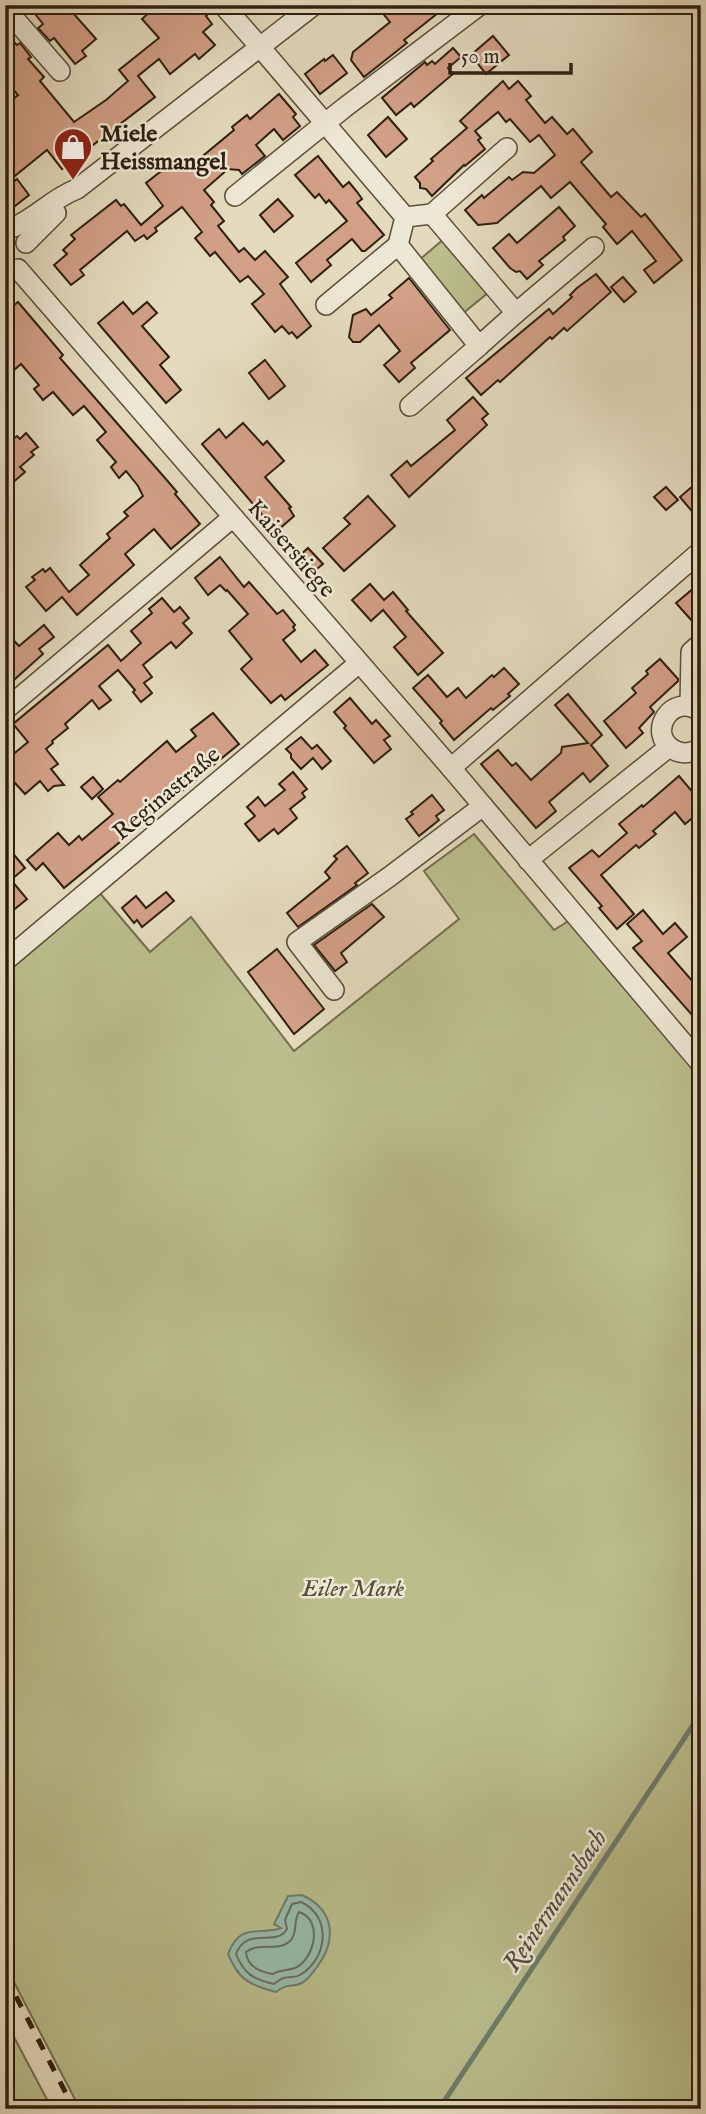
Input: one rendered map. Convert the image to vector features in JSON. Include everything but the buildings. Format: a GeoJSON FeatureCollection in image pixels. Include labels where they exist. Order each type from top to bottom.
{"type":"FeatureCollection","features":[{"type":"Feature","properties":{"kind":"street"},"geometry":{"type":"LineString","coordinates":[[223,5],[404,217]]}},
{"type":"Feature","properties":{"kind":"street"},"geometry":{"type":"LineString","coordinates":[[10,225],[30,218],[64,194],[77,189],[313,5]]}},
{"type":"Feature","properties":{"kind":"street"},"geometry":{"type":"LineString","coordinates":[[235,197],[326,123],[480,5]]}},
{"type":"Feature","properties":{"kind":"street"},"geometry":{"type":"LineString","coordinates":[[5,8],[60,71]]}},
{"type":"Feature","properties":{"kind":"street"},"geometry":{"type":"LineString","coordinates":[[404,217],[432,214],[507,148]]}},
{"type":"Feature","properties":{"kind":"street"},"geometry":{"type":"LineString","coordinates":[[26,243],[69,202],[77,189]]}},
{"type":"Feature","properties":{"kind":"street"},"geometry":{"type":"LineString","coordinates":[[432,214],[516,313]]}},
{"type":"Feature","properties":{"kind":"street"},"geometry":{"type":"LineString","coordinates":[[326,305],[398,245],[404,217]]}},
{"type":"Feature","properties":{"kind":"street"},"geometry":{"type":"LineString","coordinates":[[10,225],[21,234],[26,243],[26,256],[12,273]]}},
{"type":"Feature","properties":{"kind":"street"},"geometry":{"type":"LineString","coordinates":[[398,245],[479,346]]}},
{"type":"Feature","properties":{"kind":"street"},"geometry":{"type":"LineString","coordinates":[[410,406],[594,247]]}},
{"type":"Feature","properties":{"kind":"street","name":"Kaiserstiege"},"geometry":{"type":"LineString","coordinates":[[12,273],[233,517],[484,806],[701,1064]]}},
{"type":"Feature","properties":{"kind":"street"},"geometry":{"type":"LineString","coordinates":[[5,710],[233,517]]}},
{"type":"Feature","properties":{"kind":"street"},"geometry":{"type":"LineString","coordinates":[[451,768],[701,551]]}},
{"type":"Feature","properties":{"kind":"street"},"geometry":{"type":"LineString","coordinates":[[701,643],[691,652],[695,709],[680,706],[672,710],[661,727],[663,738],[669,747],[680,753],[692,753],[701,748]]}},
{"type":"Feature","properties":{"kind":"street","name":"Reginastraße"},"geometry":{"type":"LineString","coordinates":[[5,961],[359,663]]}},
{"type":"Feature","properties":{"kind":"street"},"geometry":{"type":"LineString","coordinates":[[528,860],[669,747]]}},
{"type":"Feature","properties":{"kind":"street"},"geometry":{"type":"LineString","coordinates":[[334,990],[297,942],[484,806]]}},
{"type":"Feature","properties":{"kind":"green space"},"geometry":{"type":"Polygon","coordinates":[[[445,238],[489,292],[462,314],[418,261],[445,238]]]}},
{"type":"Feature","properties":{"kind":"green space","name":"Eiler Mark"},"geometry":{"type":"Polygon","coordinates":[[[474,834],[554,930],[570,920],[701,1077],[701,2109],[80,2109],[5,1965],[5,971],[99,892],[150,952],[191,917],[294,1051],[459,919],[424,871],[474,834]]]}},
{"type":"Feature","properties":{"kind":"green space"},"geometry":{"type":"Polygon","coordinates":[[[5,2020],[52,2109],[5,2109],[5,2020]]]}},
{"type":"Feature","properties":{"kind":"water"},"geometry":{"type":"Polygon","coordinates":[[[302,1895],[313,1901],[327,1917],[330,1936],[323,1957],[308,1978],[299,1984],[276,1992],[252,1984],[241,1976],[232,1963],[228,1954],[233,1944],[245,1933],[281,1928],[274,1924],[288,1896],[302,1895]]]}},
{"type":"Feature","properties":{"kind":"waterway","name":"Reinermannsbach"},"geometry":{"type":"LineString","coordinates":[[439,2109],[701,1713]]}},
{"type":"Feature","properties":{"kind":"railway"},"geometry":{"type":"LineString","coordinates":[[5,1975],[74,2109]]}},
{"type":"Feature","properties":{"kind":"place","name":"Miele Heissmangel"},"geometry":{"type":"Point","coordinates":[73,181]}}]}
